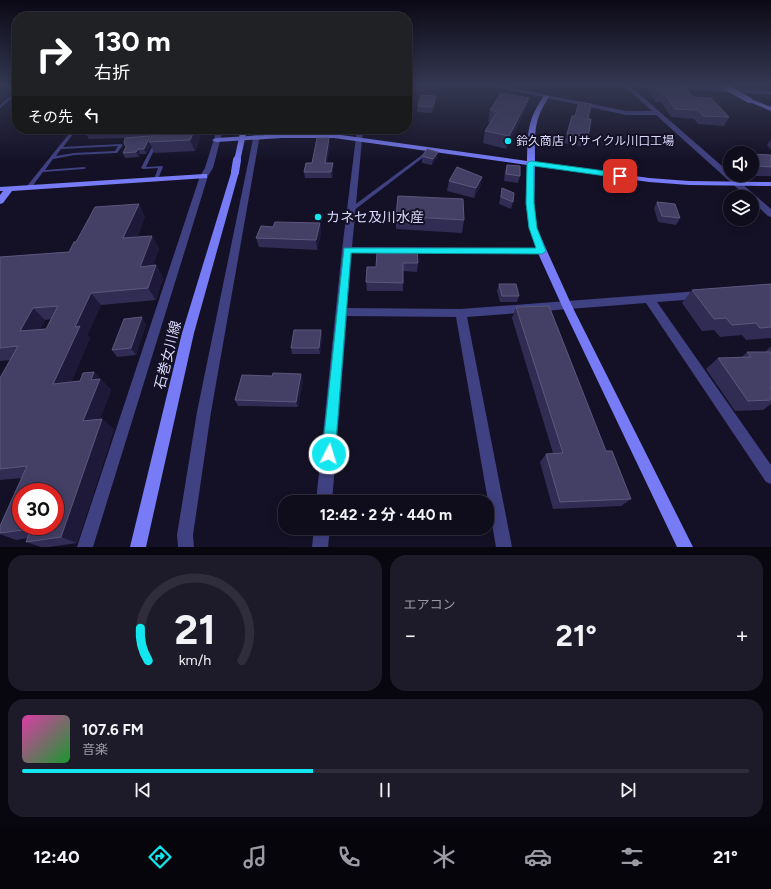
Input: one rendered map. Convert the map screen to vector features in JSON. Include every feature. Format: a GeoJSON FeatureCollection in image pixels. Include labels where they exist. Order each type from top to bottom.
{"type":"FeatureCollection","features":[{"type":"Feature","properties":{"kind":"street"},"geometry":{"type":"LineString","coordinates":[[537,111],[532,126],[530,203],[533,228],[567,306],[685,547]]}},
{"type":"Feature","properties":{"kind":"street"},"geometry":{"type":"LineString","coordinates":[[614,111],[626,113],[656,113]]}},
{"type":"Feature","properties":{"kind":"street"},"geometry":{"type":"LineString","coordinates":[[653,111],[744,190]]}},
{"type":"Feature","properties":{"kind":"street"},"geometry":{"type":"LineString","coordinates":[[85,547],[204,176],[209,168],[218,134]]}},
{"type":"Feature","properties":{"kind":"street","name":"石巻女川線"},"geometry":{"type":"LineString","coordinates":[[138,547],[188,333],[235,172],[243,134]]}},
{"type":"Feature","properties":{"kind":"street"},"geometry":{"type":"LineString","coordinates":[[216,140],[251,134]]}},
{"type":"Feature","properties":{"kind":"street"},"geometry":{"type":"LineString","coordinates":[[186,547],[185,535],[204,412],[257,134]]}},
{"type":"Feature","properties":{"kind":"street"},"geometry":{"type":"LineString","coordinates":[[274,134],[334,136],[360,134],[531,163],[649,180],[689,183],[771,184]]}},
{"type":"Feature","properties":{"kind":"street"},"geometry":{"type":"LineString","coordinates":[[325,495],[347,250],[360,134]]}},
{"type":"Feature","properties":{"kind":"street"},"geometry":{"type":"LineString","coordinates":[[0,189],[204,176]]}},
{"type":"Feature","properties":{"kind":"street"},"geometry":{"type":"LineString","coordinates":[[0,201],[10,188]]}},
{"type":"Feature","properties":{"kind":"street"},"geometry":{"type":"LineString","coordinates":[[759,203],[771,214]]}},
{"type":"Feature","properties":{"kind":"street"},"geometry":{"type":"LineString","coordinates":[[347,250],[542,251]]}},
{"type":"Feature","properties":{"kind":"street"},"geometry":{"type":"LineString","coordinates":[[342,312],[461,313],[710,294]]}},
{"type":"Feature","properties":{"kind":"street"},"geometry":{"type":"LineString","coordinates":[[649,299],[771,477]]}},
{"type":"Feature","properties":{"kind":"street"},"geometry":{"type":"LineString","coordinates":[[461,313],[504,547]]}},
{"type":"Feature","properties":{"kind":"street"},"geometry":{"type":"LineString","coordinates":[[320,547],[321,535]]}},
{"type":"Feature","properties":{"kind":"lane"},"geometry":{"type":"LineString","coordinates":[[29,187],[71,134]]}},
{"type":"Feature","properties":{"kind":"lane"},"geometry":{"type":"LineString","coordinates":[[149,139],[157,139],[143,168],[161,167],[156,179]]}},
{"type":"Feature","properties":{"kind":"lane"},"geometry":{"type":"LineString","coordinates":[[61,146],[126,141]]}},
{"type":"Feature","properties":{"kind":"lane"},"geometry":{"type":"LineString","coordinates":[[52,158],[74,154],[116,152],[121,145],[61,146]]}},
{"type":"Feature","properties":{"kind":"lane"},"geometry":{"type":"LineString","coordinates":[[351,210],[423,156]]}},
{"type":"Feature","properties":{"kind":"lane"},"geometry":{"type":"LineString","coordinates":[[42,171],[84,168]]}},
{"type":"Feature","properties":{"kind":"building"},"geometry":{"type":"Polygon","coordinates":[[[492,111],[522,111],[509,136],[485,131],[497,112],[492,111]]]}},
{"type":"Feature","properties":{"kind":"building"},"geometry":{"type":"Polygon","coordinates":[[[577,111],[590,111],[588,119],[591,119],[588,138],[567,134],[572,116],[575,116],[577,111]]]}},
{"type":"Feature","properties":{"kind":"building"},"geometry":{"type":"Polygon","coordinates":[[[698,111],[723,111],[729,117],[703,116],[698,111]]]}},
{"type":"Feature","properties":{"kind":"building"},"geometry":{"type":"Polygon","coordinates":[[[153,134],[193,134],[190,140],[149,142],[153,134]]]}},
{"type":"Feature","properties":{"kind":"building"},"geometry":{"type":"Polygon","coordinates":[[[150,136],[144,149],[138,149],[136,152],[123,153],[126,147],[124,143],[125,138],[150,136]]]}},
{"type":"Feature","properties":{"kind":"building"},"geometry":{"type":"Polygon","coordinates":[[[317,138],[329,138],[325,163],[333,163],[331,172],[304,172],[306,163],[312,163],[317,138]]]}},
{"type":"Feature","properties":{"kind":"building"},"geometry":{"type":"Polygon","coordinates":[[[427,149],[438,152],[433,159],[422,156],[427,149]]]}},
{"type":"Feature","properties":{"kind":"building"},"geometry":{"type":"Polygon","coordinates":[[[759,154],[771,155],[771,167],[759,166],[759,154]]]}},
{"type":"Feature","properties":{"kind":"building"},"geometry":{"type":"Polygon","coordinates":[[[507,165],[520,166],[520,176],[506,174],[507,165]]]}},
{"type":"Feature","properties":{"kind":"building"},"geometry":{"type":"Polygon","coordinates":[[[457,167],[482,177],[476,188],[449,181],[457,167]]]}},
{"type":"Feature","properties":{"kind":"building"},"geometry":{"type":"Polygon","coordinates":[[[502,188],[514,193],[513,202],[501,197],[502,188]]]}},
{"type":"Feature","properties":{"kind":"building"},"geometry":{"type":"Polygon","coordinates":[[[398,196],[463,199],[464,220],[396,216],[398,196]]]}},
{"type":"Feature","properties":{"kind":"building"},"geometry":{"type":"Polygon","coordinates":[[[657,202],[675,204],[680,218],[662,216],[657,202]]]}},
{"type":"Feature","properties":{"kind":"building"},"geometry":{"type":"Polygon","coordinates":[[[139,204],[123,238],[152,236],[140,267],[156,265],[148,288],[91,293],[75,327],[80,326],[53,384],[80,381],[83,373],[94,372],[91,380],[100,379],[83,421],[102,419],[64,528],[64,483],[19,483],[27,466],[0,469],[0,378],[18,346],[0,348],[0,257],[69,252],[74,242],[76,242],[95,207],[139,204]],[[58,306],[33,308],[20,331],[46,329],[58,306]]]}},
{"type":"Feature","properties":{"kind":"building"},"geometry":{"type":"Polygon","coordinates":[[[275,222],[320,223],[316,240],[256,238],[261,226],[273,227],[275,222]]]}},
{"type":"Feature","properties":{"kind":"building"},"geometry":{"type":"Polygon","coordinates":[[[403,249],[417,249],[418,263],[403,263],[403,283],[366,282],[367,267],[376,267],[377,253],[403,253],[403,249]]]}},
{"type":"Feature","properties":{"kind":"building"},"geometry":{"type":"Polygon","coordinates":[[[499,284],[516,284],[519,296],[502,296],[499,284]]]}},
{"type":"Feature","properties":{"kind":"building"},"geometry":{"type":"Polygon","coordinates":[[[771,284],[771,327],[760,328],[756,323],[732,325],[726,318],[714,319],[692,290],[771,284]]]}},
{"type":"Feature","properties":{"kind":"building"},"geometry":{"type":"Polygon","coordinates":[[[549,306],[606,451],[612,451],[631,499],[560,502],[546,454],[563,453],[516,307],[549,306]]]}},
{"type":"Feature","properties":{"kind":"building"},"geometry":{"type":"Polygon","coordinates":[[[142,317],[131,348],[112,350],[124,319],[142,317]]]}},
{"type":"Feature","properties":{"kind":"building"},"geometry":{"type":"Polygon","coordinates":[[[294,330],[321,330],[319,348],[291,348],[294,330]]]}},
{"type":"Feature","properties":{"kind":"building"},"geometry":{"type":"Polygon","coordinates":[[[747,352],[771,352],[771,400],[748,401],[718,358],[751,357],[747,352]]]}},
{"type":"Feature","properties":{"kind":"building"},"geometry":{"type":"Polygon","coordinates":[[[273,373],[301,374],[296,402],[235,400],[242,375],[272,376],[273,373]]]}},
{"type":"Feature","properties":{"kind":"building"},"geometry":{"type":"Polygon","coordinates":[[[12,499],[12,531],[0,533],[0,526],[12,499]]]}},
{"type":"Feature","properties":{"kind":"building"},"geometry":{"type":"Polygon","coordinates":[[[29,535],[62,535],[61,537],[26,542],[29,535]]]}},
{"type":"Feature","properties":{"kind":"place","name":"鈴久商店 リサイクル川口工場"},"geometry":{"type":"Point","coordinates":[508,141]}},
{"type":"Feature","properties":{"kind":"place","name":"カネセ及川水産"},"geometry":{"type":"Point","coordinates":[318,217]}},
{"type":"Feature","properties":{"kind":"route"},"geometry":{"type":"LineString","coordinates":[[329,454],[347,250],[542,251],[533,228],[530,203],[531,163],[620,176]]}}]}
